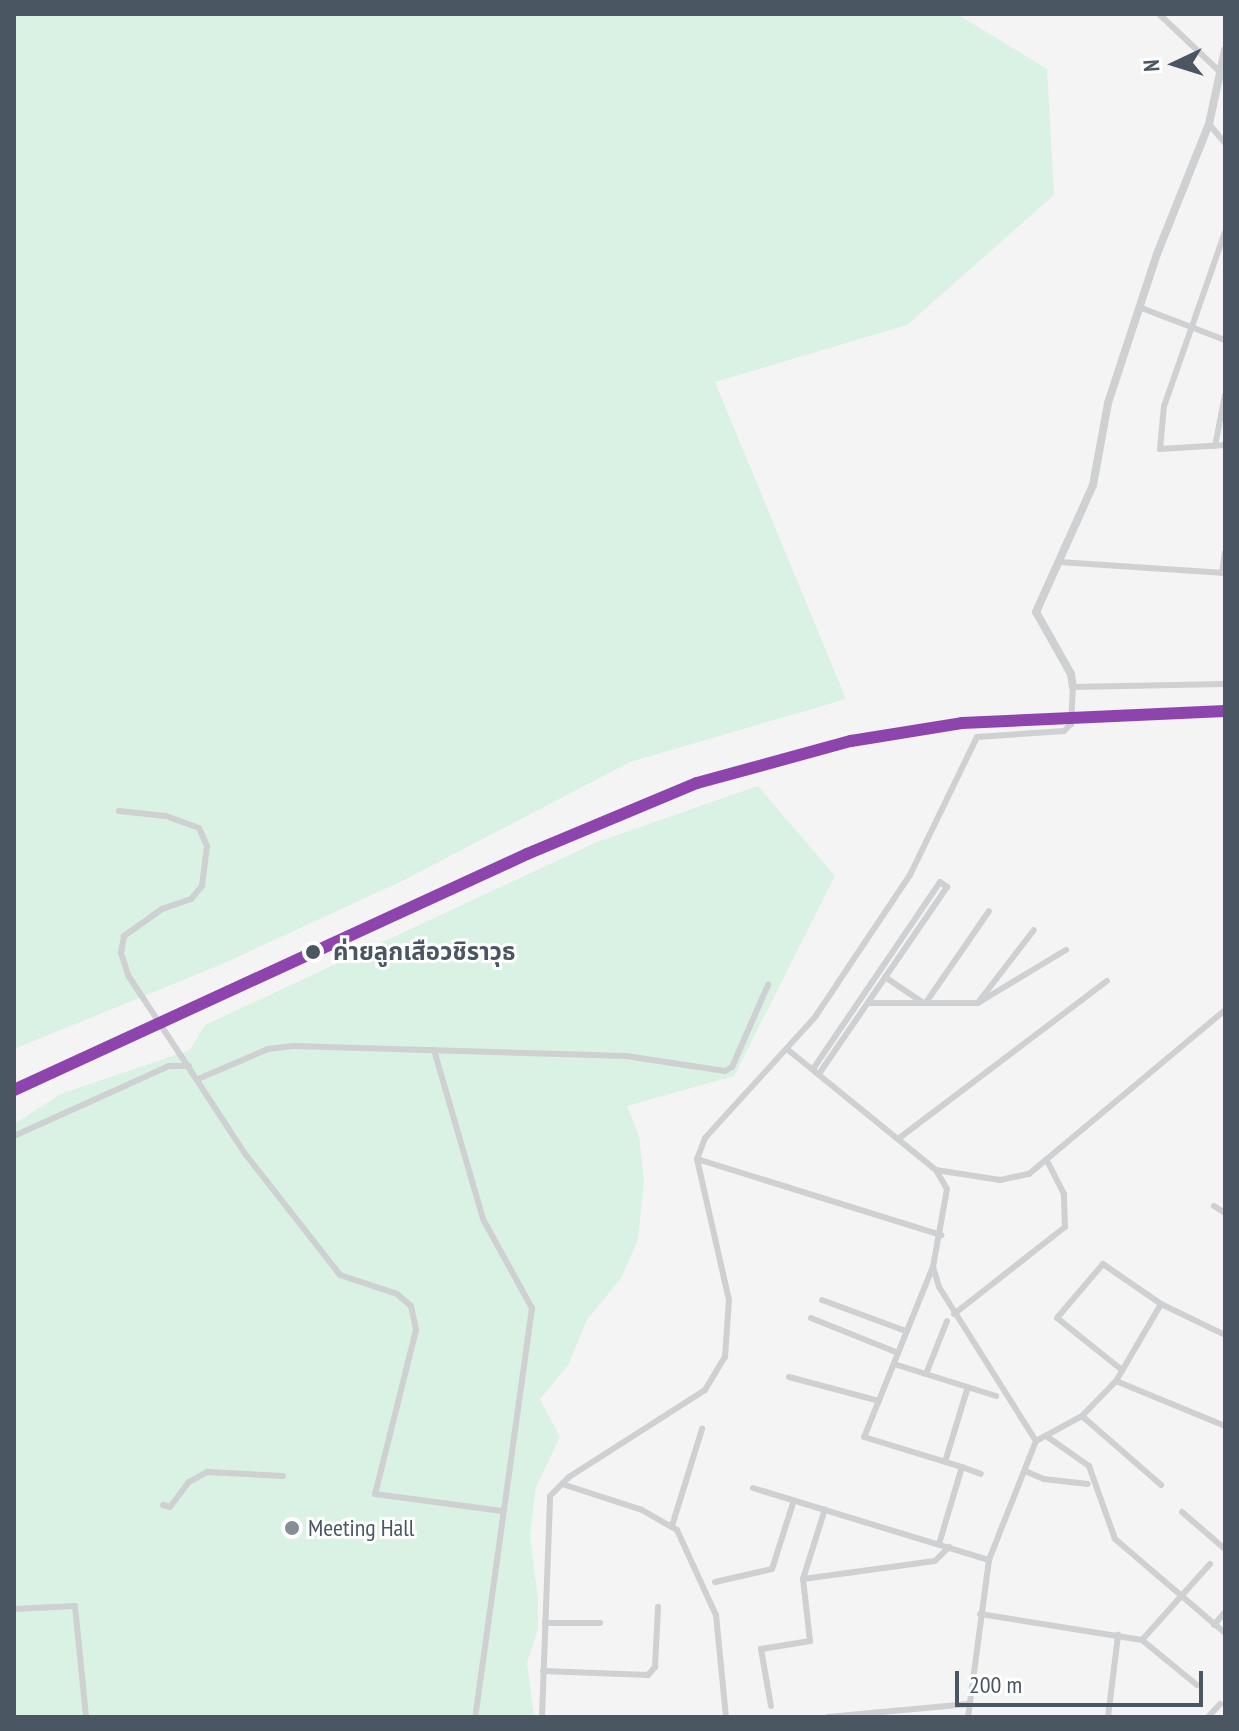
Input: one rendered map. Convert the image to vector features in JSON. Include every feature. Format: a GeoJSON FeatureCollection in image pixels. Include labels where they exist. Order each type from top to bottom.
{"type":"FeatureCollection","features":[{"type":"Feature","properties":{"kind":"street"},"geometry":{"type":"LineString","coordinates":[[1159,14],[1219,71]]}},
{"type":"Feature","properties":{"kind":"street"},"geometry":{"type":"LineString","coordinates":[[542,1717],[546,1517],[550,1496],[562,1484],[705,1390],[725,1357],[729,1300],[697,1159],[705,1138],[730,1105],[815,1017],[910,875],[977,737],[1064,731],[1071,724],[1071,674],[1036,612],[1093,485],[1108,403],[1139,307],[1209,124],[1225,50]]}},
{"type":"Feature","properties":{"kind":"street"},"geometry":{"type":"LineString","coordinates":[[1209,124],[1225,143]]}},
{"type":"Feature","properties":{"kind":"street"},"geometry":{"type":"LineString","coordinates":[[1225,232],[1164,406],[1160,449],[1225,445]]}},
{"type":"Feature","properties":{"kind":"street"},"geometry":{"type":"LineString","coordinates":[[1139,307],[1225,340]]}},
{"type":"Feature","properties":{"kind":"street"},"geometry":{"type":"LineString","coordinates":[[1215,446],[1225,395]]}},
{"type":"Feature","properties":{"kind":"street"},"geometry":{"type":"LineString","coordinates":[[1059,562],[1224,573],[1225,552]]}},
{"type":"Feature","properties":{"kind":"street"},"geometry":{"type":"LineString","coordinates":[[1073,687],[1225,684]]}},
{"type":"Feature","properties":{"kind":"street"},"geometry":{"type":"LineString","coordinates":[[119,811],[166,816],[199,828],[207,846],[202,886],[191,899],[162,909],[124,936],[121,953],[128,975],[246,1155],[340,1275],[397,1294],[411,1306],[416,1330],[375,1494],[502,1511]]}},
{"type":"Feature","properties":{"kind":"street"},"geometry":{"type":"LineString","coordinates":[[940,882],[947,887],[868,1003],[816,1071],[861,998],[940,882]]}},
{"type":"Feature","properties":{"kind":"street"},"geometry":{"type":"LineString","coordinates":[[924,1002],[989,911]]}},
{"type":"Feature","properties":{"kind":"street"},"geometry":{"type":"LineString","coordinates":[[913,922],[920,927]]}},
{"type":"Feature","properties":{"kind":"street"},"geometry":{"type":"LineString","coordinates":[[978,1003],[1034,930]]}},
{"type":"Feature","properties":{"kind":"street"},"geometry":{"type":"LineString","coordinates":[[861,998],[868,1003],[978,1003],[1066,950]]}},
{"type":"Feature","properties":{"kind":"street"},"geometry":{"type":"LineString","coordinates":[[878,973],[924,1002]]}},
{"type":"Feature","properties":{"kind":"street"},"geometry":{"type":"LineString","coordinates":[[898,1139],[1107,981]]}},
{"type":"Feature","properties":{"kind":"street"},"geometry":{"type":"LineString","coordinates":[[198,1079],[279,1046],[626,1056],[725,1071],[732,1067],[768,985]]}},
{"type":"Feature","properties":{"kind":"street"},"geometry":{"type":"LineString","coordinates":[[936,1170],[1016,1179],[1046,1159],[1225,1010]]}},
{"type":"Feature","properties":{"kind":"street"},"geometry":{"type":"LineString","coordinates":[[787,1049],[936,1170],[947,1189],[933,1267],[864,1437],[981,1474]]}},
{"type":"Feature","properties":{"kind":"street"},"geometry":{"type":"LineString","coordinates":[[434,1050],[483,1219],[532,1308],[475,1717]]}},
{"type":"Feature","properties":{"kind":"street"},"geometry":{"type":"LineString","coordinates":[[14,1136],[169,1066],[189,1066]]}},
{"type":"Feature","properties":{"kind":"street"},"geometry":{"type":"LineString","coordinates":[[697,1159],[941,1235]]}},
{"type":"Feature","properties":{"kind":"street"},"geometry":{"type":"LineString","coordinates":[[954,1314],[1065,1227],[1064,1194],[1046,1159]]}},
{"type":"Feature","properties":{"kind":"street"},"geometry":{"type":"LineString","coordinates":[[1214,1206],[1225,1213]]}},
{"type":"Feature","properties":{"kind":"street"},"geometry":{"type":"LineString","coordinates":[[1122,1370],[1061,1323],[1058,1315],[1103,1264],[1161,1304],[1225,1335]]}},
{"type":"Feature","properties":{"kind":"street"},"geometry":{"type":"LineString","coordinates":[[933,1267],[954,1314],[1036,1441]]}},
{"type":"Feature","properties":{"kind":"street"},"geometry":{"type":"LineString","coordinates":[[822,1300],[906,1331]]}},
{"type":"Feature","properties":{"kind":"street"},"geometry":{"type":"LineString","coordinates":[[1036,1441],[1049,1438],[1082,1416],[1116,1381],[1161,1304]]}},
{"type":"Feature","properties":{"kind":"street"},"geometry":{"type":"LineString","coordinates":[[811,1318],[898,1353]]}},
{"type":"Feature","properties":{"kind":"street"},"geometry":{"type":"LineString","coordinates":[[926,1374],[947,1321]]}},
{"type":"Feature","properties":{"kind":"street"},"geometry":{"type":"LineString","coordinates":[[894,1364],[996,1396]]}},
{"type":"Feature","properties":{"kind":"street"},"geometry":{"type":"LineString","coordinates":[[789,1377],[879,1401]]}},
{"type":"Feature","properties":{"kind":"street"},"geometry":{"type":"LineString","coordinates":[[1116,1381],[1225,1426]]}},
{"type":"Feature","properties":{"kind":"street"},"geometry":{"type":"LineString","coordinates":[[945,1462],[968,1387]]}},
{"type":"Feature","properties":{"kind":"street"},"geometry":{"type":"LineString","coordinates":[[1082,1416],[1161,1485]]}},
{"type":"Feature","properties":{"kind":"street"},"geometry":{"type":"LineString","coordinates":[[672,1526],[702,1429]]}},
{"type":"Feature","properties":{"kind":"street"},"geometry":{"type":"LineString","coordinates":[[1049,1438],[1089,1466],[1115,1539],[1225,1633]]}},
{"type":"Feature","properties":{"kind":"street"},"geometry":{"type":"LineString","coordinates":[[968,1717],[989,1560],[1036,1441]]}},
{"type":"Feature","properties":{"kind":"street"},"geometry":{"type":"LineString","coordinates":[[939,1544],[962,1467]]}},
{"type":"Feature","properties":{"kind":"street"},"geometry":{"type":"LineString","coordinates":[[1025,1471],[1044,1479],[1088,1484]]}},
{"type":"Feature","properties":{"kind":"street"},"geometry":{"type":"LineString","coordinates":[[163,1505],[170,1507],[189,1482],[207,1472],[283,1476]]}},
{"type":"Feature","properties":{"kind":"street"},"geometry":{"type":"LineString","coordinates":[[562,1484],[642,1510],[672,1526],[716,1615],[726,1717]]}},
{"type":"Feature","properties":{"kind":"street"},"geometry":{"type":"LineString","coordinates":[[753,1488],[989,1560]]}},
{"type":"Feature","properties":{"kind":"street"},"geometry":{"type":"LineString","coordinates":[[715,1582],[772,1569],[794,1500]]}},
{"type":"Feature","properties":{"kind":"street"},"geometry":{"type":"LineString","coordinates":[[771,1706],[761,1649],[810,1641],[803,1579],[825,1509]]}},
{"type":"Feature","properties":{"kind":"street"},"geometry":{"type":"LineString","coordinates":[[1182,1512],[1225,1549]]}},
{"type":"Feature","properties":{"kind":"street"},"geometry":{"type":"LineString","coordinates":[[803,1579],[935,1561],[949,1547]]}},
{"type":"Feature","properties":{"kind":"street"},"geometry":{"type":"LineString","coordinates":[[1142,1640],[1210,1564]]}},
{"type":"Feature","properties":{"kind":"street"},"geometry":{"type":"LineString","coordinates":[[14,1609],[75,1606],[86,1717]]}},
{"type":"Feature","properties":{"kind":"street"},"geometry":{"type":"LineString","coordinates":[[543,1671],[648,1675],[655,1667],[658,1607]]}},
{"type":"Feature","properties":{"kind":"street"},"geometry":{"type":"LineString","coordinates":[[1214,1625],[1225,1612]]}},
{"type":"Feature","properties":{"kind":"street"},"geometry":{"type":"LineString","coordinates":[[980,1614],[1142,1640],[1197,1685]]}},
{"type":"Feature","properties":{"kind":"street"},"geometry":{"type":"LineString","coordinates":[[545,1623],[600,1623]]}},
{"type":"Feature","properties":{"kind":"street"},"geometry":{"type":"LineString","coordinates":[[1108,1717],[1118,1635]]}},
{"type":"Feature","properties":{"kind":"street"},"geometry":{"type":"LineString","coordinates":[[828,1717],[968,1704]]}},
{"type":"Feature","properties":{"kind":"street"},"geometry":{"type":"LineString","coordinates":[[1208,1717],[1220,1704]]}},
{"type":"Feature","properties":{"kind":"green space"},"geometry":{"type":"Polygon","coordinates":[[[14,14],[957,14],[1047,69],[1054,195],[907,325],[715,382],[846,699],[630,762],[402,881],[220,965],[14,1049],[14,14]]]}},
{"type":"Feature","properties":{"kind":"green space"},"geometry":{"type":"Polygon","coordinates":[[[758,786],[835,876],[734,1076],[627,1106],[639,1136],[644,1181],[638,1240],[621,1278],[587,1320],[568,1365],[540,1399],[560,1437],[536,1487],[530,1536],[538,1600],[538,1629],[527,1663],[534,1717],[14,1717],[14,1124],[61,1094],[190,1050],[205,1025],[597,842],[758,786]]]}},
{"type":"Feature","properties":{"kind":"transit line"},"geometry":{"type":"LineString","coordinates":[[14,1090],[527,854],[697,783],[851,741],[962,723],[1225,711]]}},
{"type":"Feature","properties":{"kind":"place","name":"ค่ายลูกเสือวชิราวุธ"},"geometry":{"type":"Point","coordinates":[313,952]}},
{"type":"Feature","properties":{"kind":"place","name":"Meeting Hall"},"geometry":{"type":"Point","coordinates":[292,1528]}}]}
